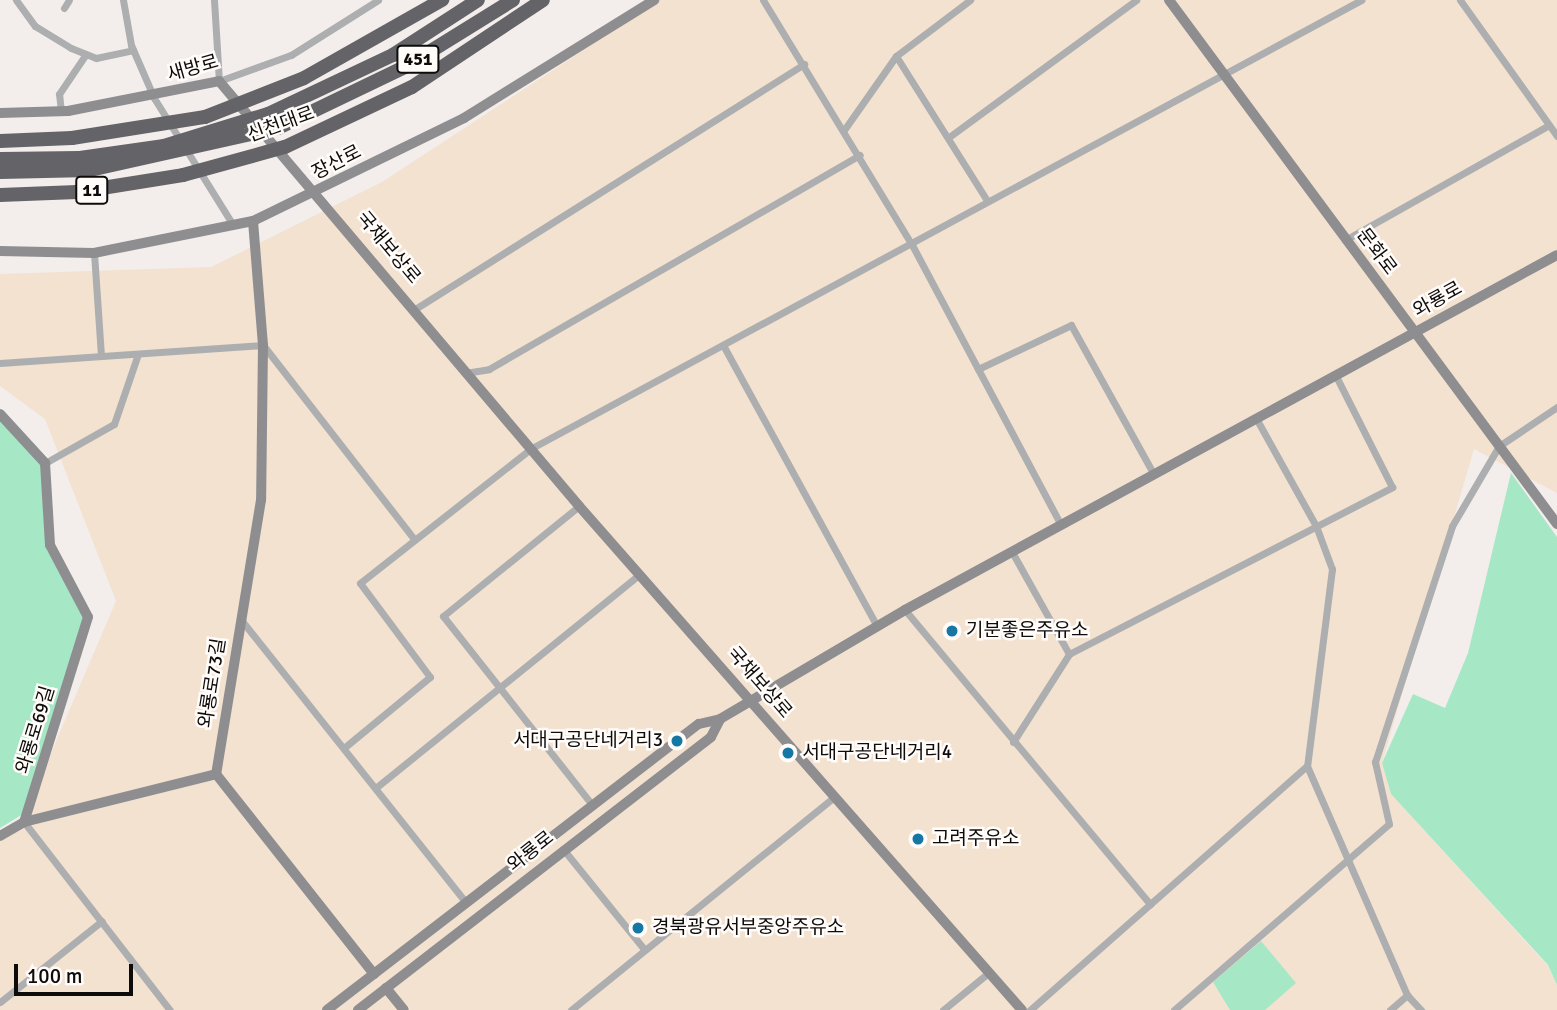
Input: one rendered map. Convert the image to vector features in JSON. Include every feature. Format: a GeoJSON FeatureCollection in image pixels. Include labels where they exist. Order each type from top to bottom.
{"type":"FeatureCollection","features":[{"type":"Feature","properties":{"kind":"highway","name":"신천대로"},"geometry":{"type":"LineString","coordinates":[[0,141],[146,129],[205,117],[304,78],[442,0]]}},
{"type":"Feature","properties":{"kind":"highway","name":"451"},"geometry":{"type":"LineString","coordinates":[[0,159],[80,158],[164,151],[314,96],[478,0]]}},
{"type":"Feature","properties":{"kind":"highway","name":"451"},"geometry":{"type":"LineString","coordinates":[[0,172],[90,170],[318,111],[513,0]]}},
{"type":"Feature","properties":{"kind":"highway","name":"신천대로"},"geometry":{"type":"LineString","coordinates":[[0,195],[77,192],[183,175],[327,129],[412,87],[542,0]]}},
{"type":"Feature","properties":{"kind":"main road","name":"장산로"},"geometry":{"type":"LineString","coordinates":[[0,251],[94,253],[253,221],[318,192],[464,118],[654,0]]}},
{"type":"Feature","properties":{"kind":"main road","name":"문화로"},"geometry":{"type":"LineString","coordinates":[[1169,0],[1557,524]]}},
{"type":"Feature","properties":{"kind":"main road","name":"새방로"},"geometry":{"type":"LineString","coordinates":[[0,113],[61,112],[154,98],[219,81]]}},
{"type":"Feature","properties":{"kind":"main road","name":"국채보상로"},"geometry":{"type":"LineString","coordinates":[[219,81],[318,192],[465,373],[579,506],[1022,1010]]}},
{"type":"Feature","properties":{"kind":"main road","name":"와룡로73길"},"geometry":{"type":"LineString","coordinates":[[216,774],[261,500],[262,345],[253,221]]}},
{"type":"Feature","properties":{"kind":"main road","name":"와룡로"},"geometry":{"type":"LineString","coordinates":[[327,1010],[699,723],[720,719],[750,698],[905,610],[1557,255]]}},
{"type":"Feature","properties":{"kind":"main road"},"geometry":{"type":"LineString","coordinates":[[0,414],[45,463]]}},
{"type":"Feature","properties":{"kind":"main road","name":"와룡로69길"},"geometry":{"type":"LineString","coordinates":[[24,822],[88,617],[50,545],[45,463]]}},
{"type":"Feature","properties":{"kind":"main road","name":"와룡로"},"geometry":{"type":"LineString","coordinates":[[358,1010],[711,737],[720,719]]}},
{"type":"Feature","properties":{"kind":"main road"},"geometry":{"type":"LineString","coordinates":[[0,836],[24,822],[216,774],[374,974]]}},
{"type":"Feature","properties":{"kind":"main road"},"geometry":{"type":"LineString","coordinates":[[386,988],[404,1010]]}},
{"type":"Feature","properties":{"kind":"street"},"geometry":{"type":"LineString","coordinates":[[16,0],[35,26],[86,54],[133,50]]}},
{"type":"Feature","properties":{"kind":"street"},"geometry":{"type":"LineString","coordinates":[[64,8],[69,0]]}},
{"type":"Feature","properties":{"kind":"street"},"geometry":{"type":"LineString","coordinates":[[123,0],[133,50],[154,98],[233,225]]}},
{"type":"Feature","properties":{"kind":"street"},"geometry":{"type":"LineString","coordinates":[[214,0],[219,81]]}},
{"type":"Feature","properties":{"kind":"street","name":"새방로"},"geometry":{"type":"LineString","coordinates":[[219,81],[291,55],[378,0]]}},
{"type":"Feature","properties":{"kind":"street"},"geometry":{"type":"LineString","coordinates":[[764,0],[911,243],[1061,525]]}},
{"type":"Feature","properties":{"kind":"street"},"geometry":{"type":"LineString","coordinates":[[844,130],[896,56],[970,0]]}},
{"type":"Feature","properties":{"kind":"street"},"geometry":{"type":"LineString","coordinates":[[949,137],[1136,0]]}},
{"type":"Feature","properties":{"kind":"street"},"geometry":{"type":"LineString","coordinates":[[345,747],[430,677],[360,583],[530,449],[911,243],[985,200],[1225,75],[1361,0]]}},
{"type":"Feature","properties":{"kind":"street"},"geometry":{"type":"LineString","coordinates":[[1460,0],[1557,136]]}},
{"type":"Feature","properties":{"kind":"street"},"geometry":{"type":"LineString","coordinates":[[61,112],[59,94],[86,54]]}},
{"type":"Feature","properties":{"kind":"street"},"geometry":{"type":"LineString","coordinates":[[896,56],[949,137],[985,200]]}},
{"type":"Feature","properties":{"kind":"street"},"geometry":{"type":"LineString","coordinates":[[415,309],[804,64]]}},
{"type":"Feature","properties":{"kind":"street"},"geometry":{"type":"LineString","coordinates":[[1345,240],[1549,125]]}},
{"type":"Feature","properties":{"kind":"street"},"geometry":{"type":"LineString","coordinates":[[465,373],[489,369],[859,155]]}},
{"type":"Feature","properties":{"kind":"street"},"geometry":{"type":"LineString","coordinates":[[94,253],[101,355]]}},
{"type":"Feature","properties":{"kind":"street"},"geometry":{"type":"LineString","coordinates":[[978,369],[1072,325],[1154,475]]}},
{"type":"Feature","properties":{"kind":"street"},"geometry":{"type":"LineString","coordinates":[[0,363],[101,355],[137,357],[262,345],[414,539]]}},
{"type":"Feature","properties":{"kind":"street"},"geometry":{"type":"LineString","coordinates":[[723,345],[877,626]]}},
{"type":"Feature","properties":{"kind":"street"},"geometry":{"type":"LineString","coordinates":[[45,463],[114,424],[137,357]]}},
{"type":"Feature","properties":{"kind":"street"},"geometry":{"type":"LineString","coordinates":[[1013,742],[1069,654],[1392,487],[1336,376]]}},
{"type":"Feature","properties":{"kind":"street"},"geometry":{"type":"LineString","coordinates":[[1174,1010],[1389,824],[1375,762],[1452,526],[1499,446],[1557,407]]}},
{"type":"Feature","properties":{"kind":"street"},"geometry":{"type":"LineString","coordinates":[[1257,420],[1316,526],[1332,569],[1307,766],[1350,855],[1407,995],[1421,1010]]}},
{"type":"Feature","properties":{"kind":"street"},"geometry":{"type":"LineString","coordinates":[[579,506],[443,616],[592,805]]}},
{"type":"Feature","properties":{"kind":"street"},"geometry":{"type":"LineString","coordinates":[[1012,552],[1069,654]]}},
{"type":"Feature","properties":{"kind":"street"},"geometry":{"type":"LineString","coordinates":[[379,786],[640,574]]}},
{"type":"Feature","properties":{"kind":"street"},"geometry":{"type":"LineString","coordinates":[[905,610],[1150,904]]}},
{"type":"Feature","properties":{"kind":"street"},"geometry":{"type":"LineString","coordinates":[[241,621],[379,786],[466,903]]}},
{"type":"Feature","properties":{"kind":"street"},"geometry":{"type":"LineString","coordinates":[[1030,1010],[1307,766]]}},
{"type":"Feature","properties":{"kind":"street"},"geometry":{"type":"LineString","coordinates":[[571,1010],[833,798]]}},
{"type":"Feature","properties":{"kind":"street"},"geometry":{"type":"LineString","coordinates":[[24,822],[170,1010]]}},
{"type":"Feature","properties":{"kind":"street"},"geometry":{"type":"LineString","coordinates":[[563,849],[644,949]]}},
{"type":"Feature","properties":{"kind":"street"},"geometry":{"type":"LineString","coordinates":[[0,1002],[102,921]]}},
{"type":"Feature","properties":{"kind":"street"},"geometry":{"type":"LineString","coordinates":[[943,1010],[988,973]]}},
{"type":"Feature","properties":{"kind":"street"},"geometry":{"type":"LineString","coordinates":[[1390,1010],[1407,995]]}},
{"type":"Feature","properties":{"kind":"shaded area"},"geometry":{"type":"Polygon","coordinates":[[[660,0],[1557,0],[1557,493],[1474,449],[1382,763],[1391,794],[1548,966],[1557,985],[1557,1010],[0,1010],[0,839],[19,828],[116,601],[45,419],[0,386],[0,274],[211,267],[382,182],[660,0]]]}},
{"type":"Feature","properties":{"kind":"green space"},"geometry":{"type":"Polygon","coordinates":[[[0,420],[42,466],[46,547],[83,618],[23,814],[0,828],[0,420]]]}},
{"type":"Feature","properties":{"kind":"green space"},"geometry":{"type":"Polygon","coordinates":[[[1511,473],[1557,537],[1557,985],[1548,965],[1391,794],[1382,763],[1413,694],[1445,708],[1468,653],[1511,473]]]}},
{"type":"Feature","properties":{"kind":"green space"},"geometry":{"type":"Polygon","coordinates":[[[1261,941],[1296,983],[1265,1010],[1230,1010],[1213,982],[1261,941]]]}},
{"type":"Feature","properties":{"kind":"place","name":"기분좋은주유소"},"geometry":{"type":"Point","coordinates":[952,631]}},
{"type":"Feature","properties":{"kind":"place","name":"서대구공단네거리3"},"geometry":{"type":"Point","coordinates":[677,741]}},
{"type":"Feature","properties":{"kind":"place","name":"서대구공단네거리4"},"geometry":{"type":"Point","coordinates":[788,753]}},
{"type":"Feature","properties":{"kind":"place","name":"고려주유소"},"geometry":{"type":"Point","coordinates":[918,839]}},
{"type":"Feature","properties":{"kind":"place","name":"경북광유서부중앙주유소"},"geometry":{"type":"Point","coordinates":[638,928]}}]}
